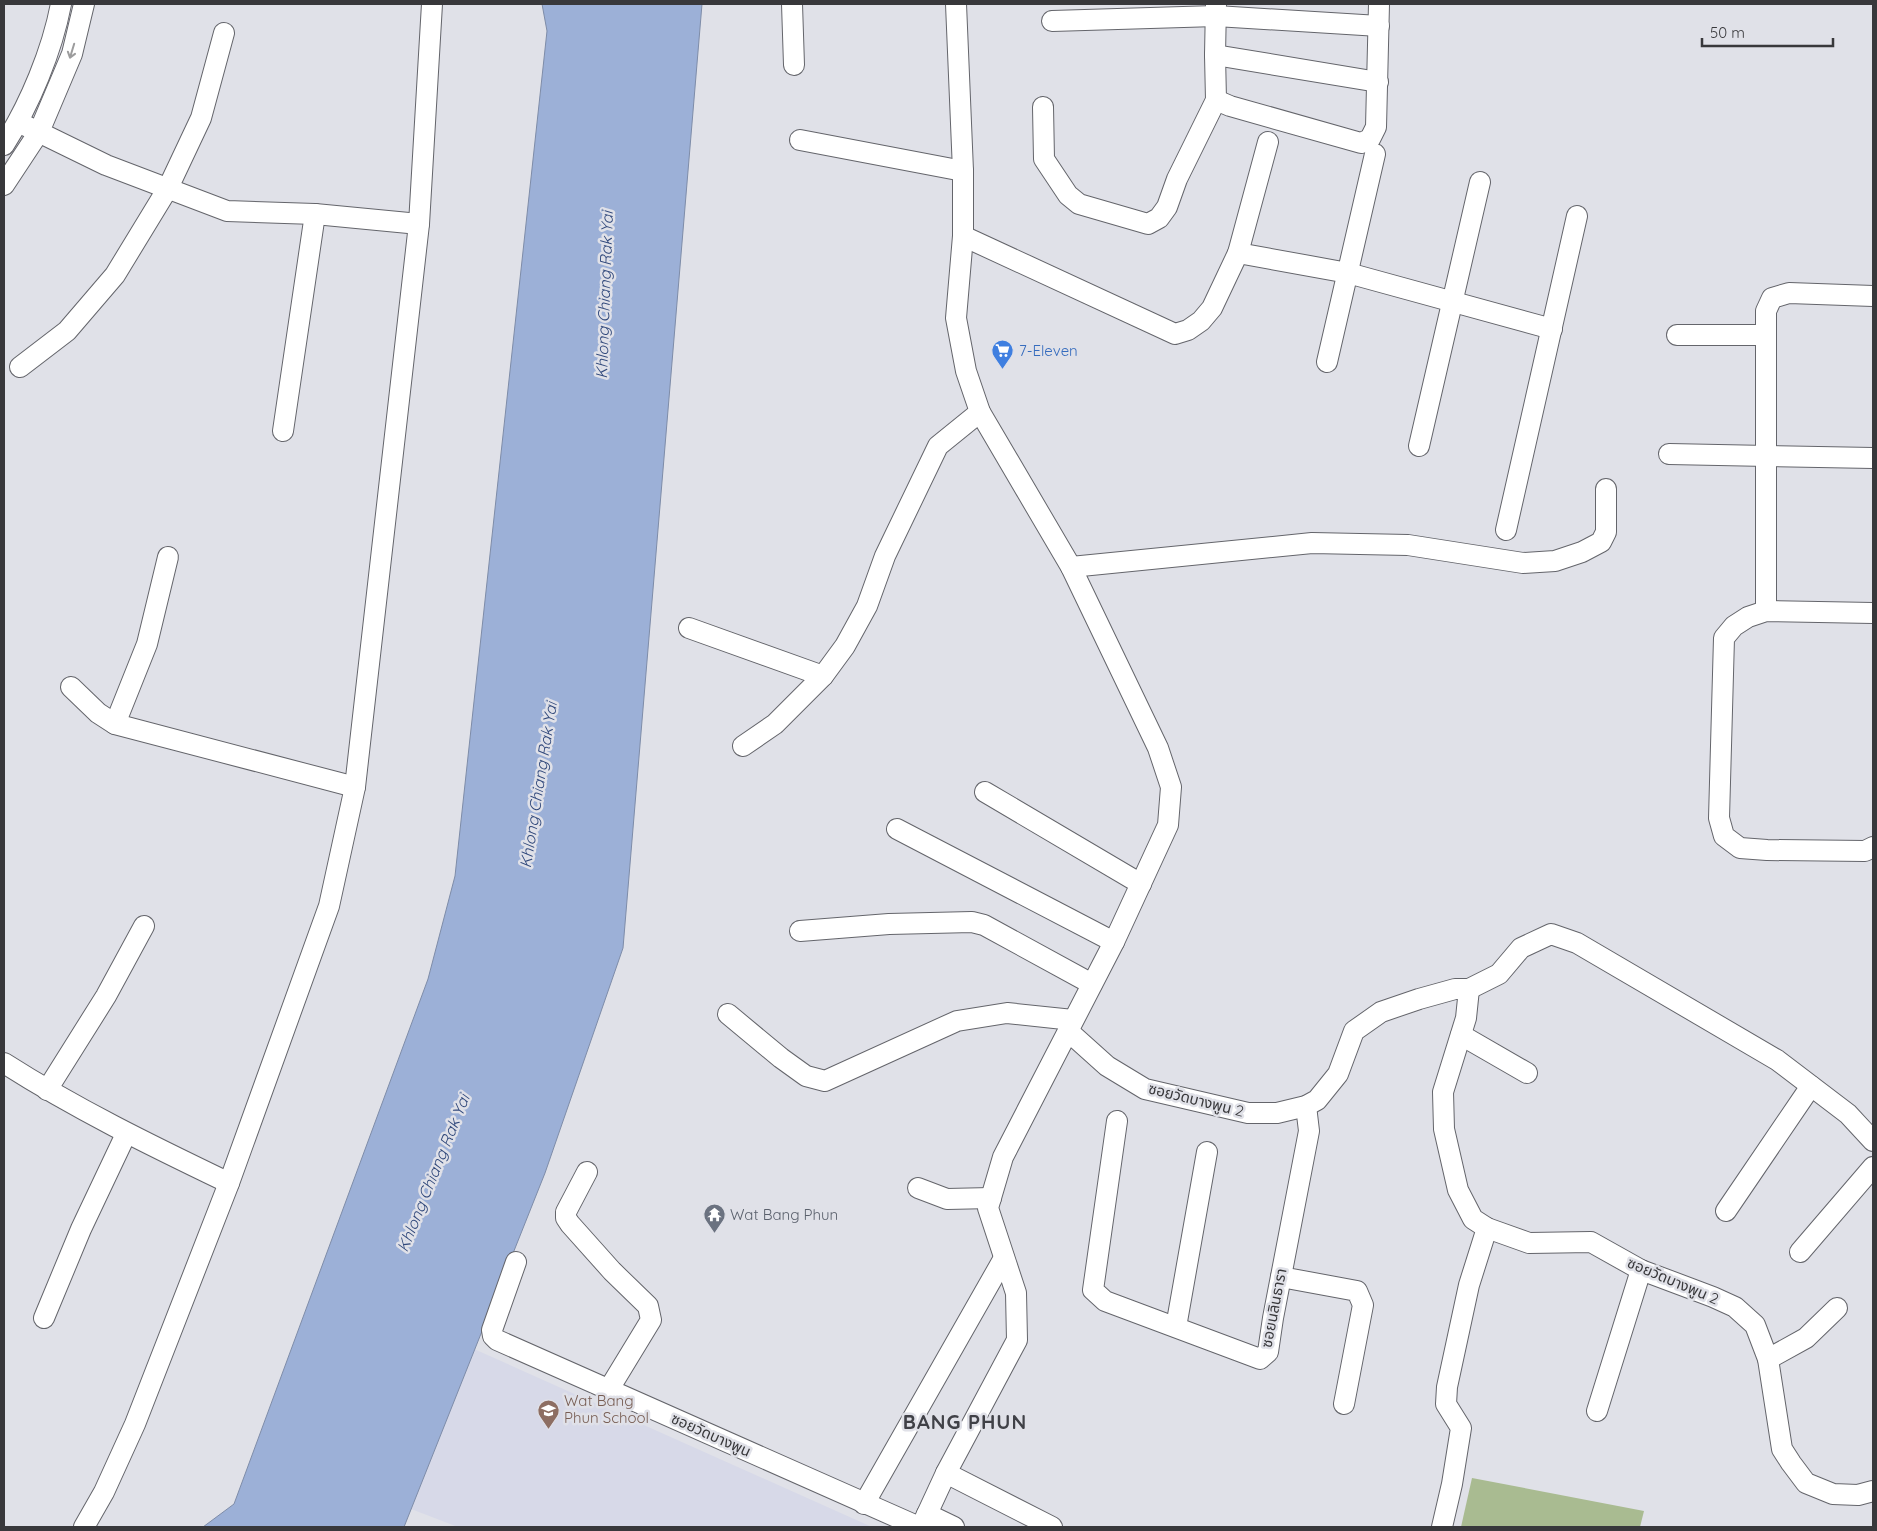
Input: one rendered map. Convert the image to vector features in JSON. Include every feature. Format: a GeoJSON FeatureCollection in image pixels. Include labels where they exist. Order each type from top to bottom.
{"type":"FeatureCollection","features":[{"type":"Feature","properties":{"kind":"street"},"geometry":{"type":"LineString","coordinates":[[4,145],[18,122],[42,66],[57,25],[61,4]]}},
{"type":"Feature","properties":{"kind":"street"},"geometry":{"type":"LineString","coordinates":[[4,185],[38,132],[72,54],[84,4]]}},
{"type":"Feature","properties":{"kind":"street"},"geometry":{"type":"LineString","coordinates":[[84,1527],[104,1492],[135,1424],[229,1183],[329,906],[355,787],[419,224],[432,4]]}},
{"type":"Feature","properties":{"kind":"street"},"geometry":{"type":"LineString","coordinates":[[792,4],[794,65]]}},
{"type":"Feature","properties":{"kind":"street"},"geometry":{"type":"LineString","coordinates":[[922,1523],[946,1473],[1017,1340],[1016,1293],[988,1208],[1003,1157],[1114,942],[1168,825],[1171,787],[1158,748],[1071,567],[980,412],[966,371],[956,318],[963,236],[963,171],[956,4]]}},
{"type":"Feature","properties":{"kind":"street"},"geometry":{"type":"LineString","coordinates":[[1216,100],[1230,106],[1361,142],[1370,139],[1376,127],[1379,4]]}},
{"type":"Feature","properties":{"kind":"street"},"geometry":{"type":"LineString","coordinates":[[1052,21],[1216,10],[1379,26]]}},
{"type":"Feature","properties":{"kind":"street"},"geometry":{"type":"LineString","coordinates":[[1043,106],[1044,159],[1068,195],[1079,204],[1148,224],[1159,218],[1167,207],[1177,179],[1216,100],[1214,55],[1216,10]]}},
{"type":"Feature","properties":{"kind":"street"},"geometry":{"type":"LineString","coordinates":[[20,367],[67,330],[116,275],[168,188],[201,118],[224,33]]}},
{"type":"Feature","properties":{"kind":"street"},"geometry":{"type":"LineString","coordinates":[[1214,55],[1378,82]]}},
{"type":"Feature","properties":{"kind":"street"},"geometry":{"type":"LineString","coordinates":[[18,122],[106,165],[227,211],[315,214],[419,224]]}},
{"type":"Feature","properties":{"kind":"street"},"geometry":{"type":"LineString","coordinates":[[800,140],[963,171]]}},
{"type":"Feature","properties":{"kind":"street"},"geometry":{"type":"LineString","coordinates":[[963,236],[1175,334],[1188,330],[1201,321],[1212,308],[1238,253],[1268,142]]}},
{"type":"Feature","properties":{"kind":"street"},"geometry":{"type":"LineString","coordinates":[[1327,362],[1375,154]]}},
{"type":"Feature","properties":{"kind":"street"},"geometry":{"type":"LineString","coordinates":[[1419,446],[1480,182]]}},
{"type":"Feature","properties":{"kind":"street"},"geometry":{"type":"LineString","coordinates":[[283,431],[315,214]]}},
{"type":"Feature","properties":{"kind":"street"},"geometry":{"type":"LineString","coordinates":[[1506,530],[1577,216]]}},
{"type":"Feature","properties":{"kind":"street"},"geometry":{"type":"LineString","coordinates":[[1238,253],[1348,273],[1552,329]]}},
{"type":"Feature","properties":{"kind":"street"},"geometry":{"type":"LineString","coordinates":[[1766,611],[1766,311],[1772,298],[1788,293],[1873,296]]}},
{"type":"Feature","properties":{"kind":"street"},"geometry":{"type":"LineString","coordinates":[[1677,335],[1766,336]]}},
{"type":"Feature","properties":{"kind":"street"},"geometry":{"type":"LineString","coordinates":[[743,746],[775,724],[822,676],[845,646],[867,606],[885,556],[938,446],[980,412]]}},
{"type":"Feature","properties":{"kind":"street"},"geometry":{"type":"LineString","coordinates":[[1669,454],[1873,458]]}},
{"type":"Feature","properties":{"kind":"street"},"geometry":{"type":"LineString","coordinates":[[1071,567],[1312,543],[1408,545],[1523,563],[1556,561],[1582,552],[1601,542],[1606,532],[1606,489]]}},
{"type":"Feature","properties":{"kind":"street"},"geometry":{"type":"LineString","coordinates":[[115,724],[147,644],[168,557]]}},
{"type":"Feature","properties":{"kind":"street"},"geometry":{"type":"LineString","coordinates":[[1873,613],[1766,611],[1748,617],[1734,626],[1724,638],[1719,818],[1724,836],[1740,848],[1865,851],[1873,847]]}},
{"type":"Feature","properties":{"kind":"street"},"geometry":{"type":"LineString","coordinates":[[689,628],[822,676]]}},
{"type":"Feature","properties":{"kind":"street"},"geometry":{"type":"LineString","coordinates":[[70,687],[98,713],[115,724],[355,787]]}},
{"type":"Feature","properties":{"kind":"street"},"geometry":{"type":"LineString","coordinates":[[986,792],[1141,884]]}},
{"type":"Feature","properties":{"kind":"street"},"geometry":{"type":"LineString","coordinates":[[898,829],[1114,942]]}},
{"type":"Feature","properties":{"kind":"street"},"geometry":{"type":"LineString","coordinates":[[800,931],[889,924],[972,922],[984,924],[1092,984]]}},
{"type":"Feature","properties":{"kind":"street"},"geometry":{"type":"LineString","coordinates":[[47,1090],[106,996],[144,926]]}},
{"type":"Feature","properties":{"kind":"street","name":"ซอยวัดบางพูน 2"},"geometry":{"type":"LineString","coordinates":[[1071,1026],[1107,1066],[1145,1088],[1248,1114],[1277,1113],[1306,1106],[1317,1100],[1338,1074],[1354,1031],[1380,1012],[1419,998],[1455,989],[1469,989],[1499,974],[1521,948],[1551,934],[1577,943],[1777,1060],[1848,1114],[1873,1141]]}},
{"type":"Feature","properties":{"kind":"street","name":"ซอยวัดบางพูน 2"},"geometry":{"type":"LineString","coordinates":[[1469,989],[1466,1018],[1443,1092],[1444,1129],[1458,1190],[1473,1219],[1487,1228],[1529,1243],[1591,1242],[1641,1270],[1735,1307],[1755,1325],[1774,1357],[1782,1449],[1806,1483],[1833,1494],[1858,1494],[1873,1491]]}},
{"type":"Feature","properties":{"kind":"street"},"geometry":{"type":"LineString","coordinates":[[728,1014],[780,1058],[806,1076],[825,1081],[841,1076],[957,1021],[1007,1013],[1071,1026]]}},
{"type":"Feature","properties":{"kind":"street"},"geometry":{"type":"LineString","coordinates":[[1461,1035],[1526,1073]]}},
{"type":"Feature","properties":{"kind":"street"},"geometry":{"type":"LineString","coordinates":[[4,1063],[47,1090],[126,1134],[229,1183]]}},
{"type":"Feature","properties":{"kind":"street"},"geometry":{"type":"LineString","coordinates":[[1726,1211],[1811,1086]]}},
{"type":"Feature","properties":{"kind":"street","name":"ซอยนลินธารา"},"geometry":{"type":"LineString","coordinates":[[1117,1121],[1093,1290],[1105,1301],[1260,1359],[1268,1352],[1309,1131],[1306,1106]]}},
{"type":"Feature","properties":{"kind":"street"},"geometry":{"type":"LineString","coordinates":[[44,1318],[81,1229],[126,1134]]}},
{"type":"Feature","properties":{"kind":"street"},"geometry":{"type":"LineString","coordinates":[[1176,1327],[1207,1152]]}},
{"type":"Feature","properties":{"kind":"street"},"geometry":{"type":"LineString","coordinates":[[1800,1252],[1873,1167]]}},
{"type":"Feature","properties":{"kind":"street"},"geometry":{"type":"LineString","coordinates":[[587,1172],[566,1212],[566,1218],[612,1271],[648,1306],[651,1320],[609,1389]]}},
{"type":"Feature","properties":{"kind":"street"},"geometry":{"type":"LineString","coordinates":[[918,1188],[947,1199],[991,1198]]}},
{"type":"Feature","properties":{"kind":"street"},"geometry":{"type":"LineString","coordinates":[[1442,1527],[1452,1484],[1461,1428],[1446,1404],[1447,1387],[1469,1285],[1487,1228]]}},
{"type":"Feature","properties":{"kind":"street"},"geometry":{"type":"LineString","coordinates":[[864,1504],[1004,1258]]}},
{"type":"Feature","properties":{"kind":"street","name":"ซอยวัดบางพูน"},"geometry":{"type":"LineString","coordinates":[[516,1262],[492,1330],[493,1336],[497,1340],[864,1504],[922,1523],[954,1527]]}},
{"type":"Feature","properties":{"kind":"street"},"geometry":{"type":"LineString","coordinates":[[1597,1411],[1641,1270]]}},
{"type":"Feature","properties":{"kind":"street"},"geometry":{"type":"LineString","coordinates":[[1281,1277],[1357,1292],[1363,1305],[1344,1404]]}},
{"type":"Feature","properties":{"kind":"street"},"geometry":{"type":"LineString","coordinates":[[1774,1357],[1806,1338],[1837,1308]]}},
{"type":"Feature","properties":{"kind":"street"},"geometry":{"type":"LineString","coordinates":[[946,1473],[1052,1527]]}},
{"type":"Feature","properties":{"kind":"shaded area","name":"Wat Bang Phun School"},"geometry":{"type":"Polygon","coordinates":[[[474,1349],[872,1527],[458,1527],[411,1509],[474,1349]]]}},
{"type":"Feature","properties":{"kind":"green space"},"geometry":{"type":"Polygon","coordinates":[[[1472,1478],[1644,1511],[1640,1527],[1461,1527],[1472,1478]]]}},
{"type":"Feature","properties":{"kind":"water","name":"Khlong Chiang Rak Yai"},"geometry":{"type":"Polygon","coordinates":[[[542,4],[702,4],[623,948],[545,1173],[404,1527],[203,1527],[234,1504],[428,979],[455,876],[547,31],[542,4]]]}},
{"type":"Feature","properties":{"kind":"place","name":"7-Eleven"},"geometry":{"type":"Point","coordinates":[1003,370]}},
{"type":"Feature","properties":{"kind":"place","name":"Wat Bang Phun"},"geometry":{"type":"Point","coordinates":[714,1234]}},
{"type":"Feature","properties":{"kind":"place","name":"Wat Bang Phun School"},"geometry":{"type":"Point","coordinates":[548,1429]}},
{"type":"Feature","properties":{"kind":"district","name":"BANG PHUN"},"geometry":{"type":"Point","coordinates":[965,1422]}}]}
